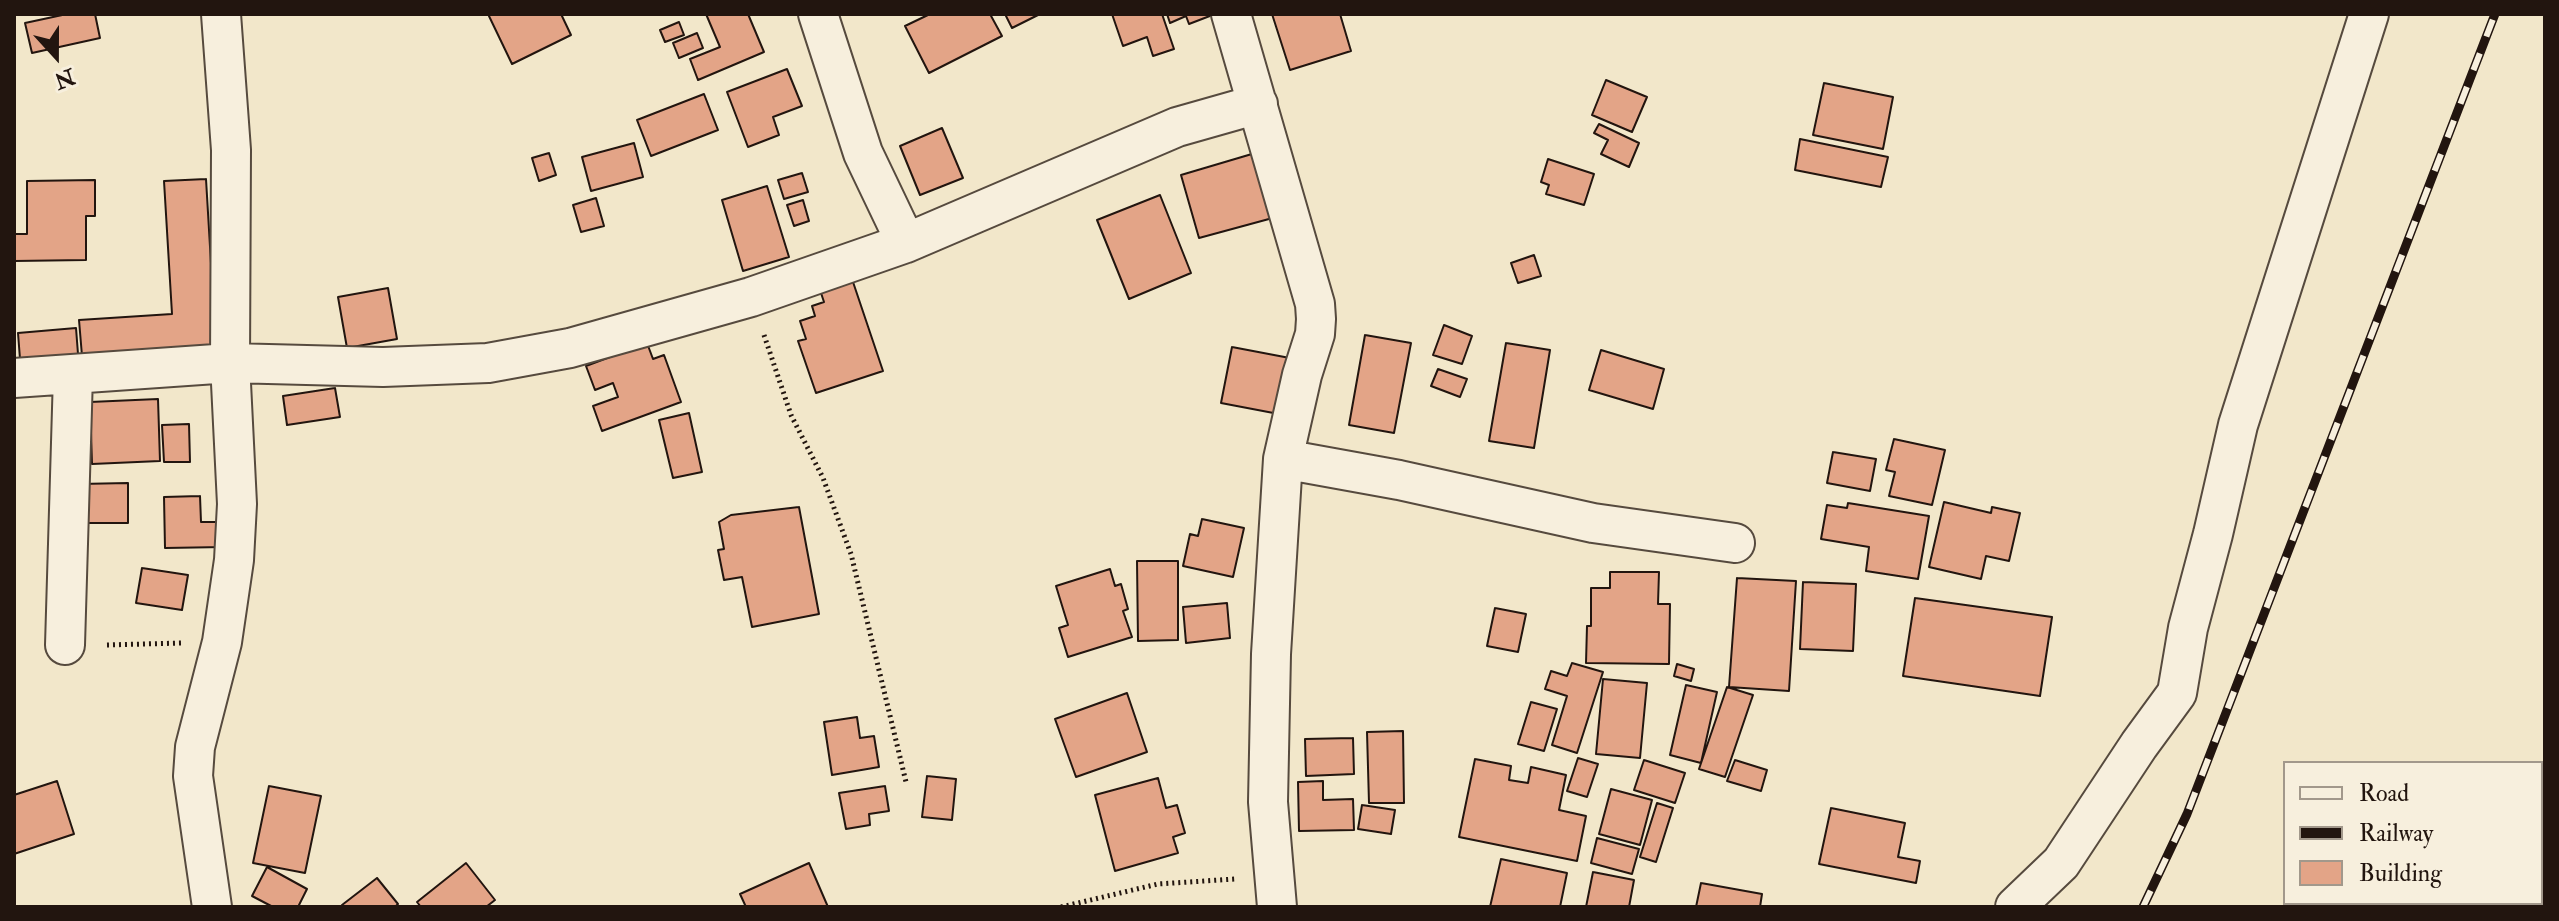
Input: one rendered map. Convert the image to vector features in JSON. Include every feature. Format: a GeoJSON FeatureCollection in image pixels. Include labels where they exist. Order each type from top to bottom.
{"type":"FeatureCollection","features":[{"type":"Feature","properties":{"kind":"street"},"geometry":{"type":"LineString","coordinates":[[212,907],[193,776],[195,747],[222,642],[234,560],[237,504],[230,363],[231,150],[221,14]]}},
{"type":"Feature","properties":{"kind":"street"},"geometry":{"type":"LineString","coordinates":[[818,14],[863,153],[906,243]]}},
{"type":"Feature","properties":{"kind":"street"},"geometry":{"type":"LineString","coordinates":[[1231,14],[1315,304],[1316,319],[1315,334],[1302,375],[1283,459],[1271,654],[1268,787],[1276,892]]}},
{"type":"Feature","properties":{"kind":"street"},"geometry":{"type":"LineString","coordinates":[[2015,907],[2061,863],[2177,693],[2188,628],[2238,425],[2369,14]]}},
{"type":"Feature","properties":{"kind":"street"},"geometry":{"type":"LineString","coordinates":[[14,378],[230,363],[383,367],[488,363],[570,348],[751,297],[906,243],[1177,127],[1258,104]]}},
{"type":"Feature","properties":{"kind":"street"},"geometry":{"type":"LineString","coordinates":[[65,645],[73,375]]}},
{"type":"Feature","properties":{"kind":"street"},"geometry":{"type":"LineString","coordinates":[[1283,459],[1399,480],[1593,523],[1735,543]]}},
{"type":"Feature","properties":{"kind":"path"},"geometry":{"type":"LineString","coordinates":[[751,297],[791,415],[823,478],[851,554],[906,782]]}},
{"type":"Feature","properties":{"kind":"path"},"geometry":{"type":"LineString","coordinates":[[65,645],[222,642]]}},
{"type":"Feature","properties":{"kind":"path"},"geometry":{"type":"LineString","coordinates":[[1061,907],[1158,884],[1276,892]]}},
{"type":"Feature","properties":{"kind":"building"},"geometry":{"type":"Polygon","coordinates":[[[67,14],[95,14],[100,38],[32,53],[25,23],[67,14]]]}},
{"type":"Feature","properties":{"kind":"building"},"geometry":{"type":"Polygon","coordinates":[[[488,14],[561,14],[571,35],[512,64],[488,14]]]}},
{"type":"Feature","properties":{"kind":"building"},"geometry":{"type":"Polygon","coordinates":[[[706,14],[748,14],[764,52],[698,80],[690,59],[720,47],[706,14]]]}},
{"type":"Feature","properties":{"kind":"building"},"geometry":{"type":"Polygon","coordinates":[[[930,14],[990,14],[1002,36],[929,73],[905,26],[930,14]]]}},
{"type":"Feature","properties":{"kind":"building"},"geometry":{"type":"Polygon","coordinates":[[[1005,14],[1040,14],[1012,28],[1005,14]]]}},
{"type":"Feature","properties":{"kind":"building"},"geometry":{"type":"Polygon","coordinates":[[[1112,14],[1162,14],[1174,49],[1153,56],[1147,37],[1123,46],[1112,14]]]}},
{"type":"Feature","properties":{"kind":"building"},"geometry":{"type":"Polygon","coordinates":[[[1167,14],[1215,14],[1189,24],[1186,16],[1170,23],[1167,14]]]}},
{"type":"Feature","properties":{"kind":"building"},"geometry":{"type":"Polygon","coordinates":[[[1272,14],[1340,14],[1351,51],[1290,70],[1272,14]]]}},
{"type":"Feature","properties":{"kind":"building"},"geometry":{"type":"Polygon","coordinates":[[[679,22],[684,35],[665,42],[660,30],[679,22]]]}},
{"type":"Feature","properties":{"kind":"building"},"geometry":{"type":"Polygon","coordinates":[[[697,33],[703,48],[679,58],[673,43],[697,33]]]}},
{"type":"Feature","properties":{"kind":"building"},"geometry":{"type":"Polygon","coordinates":[[[787,69],[802,106],[773,117],[779,135],[748,147],[727,92],[787,69]]]}},
{"type":"Feature","properties":{"kind":"building"},"geometry":{"type":"Polygon","coordinates":[[[1606,80],[1647,97],[1632,132],[1592,115],[1606,80]]]}},
{"type":"Feature","properties":{"kind":"building"},"geometry":{"type":"Polygon","coordinates":[[[1824,83],[1893,97],[1883,149],[1813,135],[1824,83]]]}},
{"type":"Feature","properties":{"kind":"building"},"geometry":{"type":"Polygon","coordinates":[[[704,94],[718,130],[651,156],[637,120],[704,94]]]}},
{"type":"Feature","properties":{"kind":"building"},"geometry":{"type":"Polygon","coordinates":[[[1599,124],[1639,143],[1629,167],[1601,154],[1608,140],[1594,133],[1599,124]]]}},
{"type":"Feature","properties":{"kind":"building"},"geometry":{"type":"Polygon","coordinates":[[[942,128],[963,178],[920,195],[900,146],[942,128]]]}},
{"type":"Feature","properties":{"kind":"building"},"geometry":{"type":"Polygon","coordinates":[[[1800,139],[1888,157],[1881,187],[1795,170],[1800,139]]]}},
{"type":"Feature","properties":{"kind":"building"},"geometry":{"type":"Polygon","coordinates":[[[634,143],[643,177],[591,191],[582,157],[634,143]]]}},
{"type":"Feature","properties":{"kind":"building"},"geometry":{"type":"Polygon","coordinates":[[[1262,151],[1280,216],[1199,238],[1181,175],[1262,151]]]}},
{"type":"Feature","properties":{"kind":"building"},"geometry":{"type":"Polygon","coordinates":[[[549,153],[556,175],[539,181],[532,158],[549,153]]]}},
{"type":"Feature","properties":{"kind":"building"},"geometry":{"type":"Polygon","coordinates":[[[1548,159],[1594,174],[1584,205],[1546,194],[1549,185],[1541,182],[1548,159]]]}},
{"type":"Feature","properties":{"kind":"building"},"geometry":{"type":"Polygon","coordinates":[[[802,173],[808,192],[784,199],[778,180],[802,173]]]}},
{"type":"Feature","properties":{"kind":"building"},"geometry":{"type":"Polygon","coordinates":[[[206,179],[216,348],[82,356],[79,320],[172,314],[164,181],[206,179]]]}},
{"type":"Feature","properties":{"kind":"building"},"geometry":{"type":"Polygon","coordinates":[[[95,180],[95,216],[86,216],[86,260],[14,261],[14,234],[27,234],[27,181],[95,180]]]}},
{"type":"Feature","properties":{"kind":"building"},"geometry":{"type":"Polygon","coordinates":[[[767,186],[789,257],[743,271],[722,200],[767,186]]]}},
{"type":"Feature","properties":{"kind":"building"},"geometry":{"type":"Polygon","coordinates":[[[1160,195],[1191,273],[1129,299],[1097,220],[1160,195]]]}},
{"type":"Feature","properties":{"kind":"building"},"geometry":{"type":"Polygon","coordinates":[[[596,198],[604,226],[581,232],[573,205],[596,198]]]}},
{"type":"Feature","properties":{"kind":"building"},"geometry":{"type":"Polygon","coordinates":[[[803,200],[809,221],[794,226],[787,205],[803,200]]]}},
{"type":"Feature","properties":{"kind":"building"},"geometry":{"type":"Polygon","coordinates":[[[1534,255],[1541,276],[1518,283],[1511,263],[1534,255]]]}},
{"type":"Feature","properties":{"kind":"building"},"geometry":{"type":"Polygon","coordinates":[[[852,279],[883,371],[816,393],[798,341],[806,339],[800,321],[815,316],[812,306],[824,302],[820,290],[852,279]]]}},
{"type":"Feature","properties":{"kind":"building"},"geometry":{"type":"Polygon","coordinates":[[[388,288],[397,339],[347,348],[338,297],[388,288]]]}},
{"type":"Feature","properties":{"kind":"building"},"geometry":{"type":"Polygon","coordinates":[[[1444,325],[1472,336],[1462,364],[1433,355],[1444,325]]]}},
{"type":"Feature","properties":{"kind":"building"},"geometry":{"type":"Polygon","coordinates":[[[76,328],[79,367],[21,372],[18,333],[76,328]]]}},
{"type":"Feature","properties":{"kind":"building"},"geometry":{"type":"Polygon","coordinates":[[[1365,335],[1411,343],[1394,433],[1349,425],[1365,335]]]}},
{"type":"Feature","properties":{"kind":"building"},"geometry":{"type":"Polygon","coordinates":[[[647,343],[653,359],[664,355],[681,402],[602,431],[593,406],[618,397],[613,383],[595,390],[586,366],[647,343]]]}},
{"type":"Feature","properties":{"kind":"building"},"geometry":{"type":"Polygon","coordinates":[[[1506,343],[1550,350],[1534,448],[1489,441],[1506,343]]]}},
{"type":"Feature","properties":{"kind":"building"},"geometry":{"type":"Polygon","coordinates":[[[1232,347],[1295,359],[1284,415],[1221,403],[1232,347]]]}},
{"type":"Feature","properties":{"kind":"building"},"geometry":{"type":"Polygon","coordinates":[[[1601,350],[1664,369],[1653,409],[1589,390],[1601,350]]]}},
{"type":"Feature","properties":{"kind":"building"},"geometry":{"type":"Polygon","coordinates":[[[1438,369],[1467,379],[1460,397],[1431,386],[1438,369]]]}},
{"type":"Feature","properties":{"kind":"building"},"geometry":{"type":"Polygon","coordinates":[[[335,388],[340,417],[287,425],[283,396],[335,388]]]}},
{"type":"Feature","properties":{"kind":"building"},"geometry":{"type":"Polygon","coordinates":[[[158,399],[160,461],[92,464],[90,402],[158,399]]]}},
{"type":"Feature","properties":{"kind":"building"},"geometry":{"type":"Polygon","coordinates":[[[689,413],[702,472],[673,478],[659,420],[689,413]]]}},
{"type":"Feature","properties":{"kind":"building"},"geometry":{"type":"Polygon","coordinates":[[[189,424],[190,462],[164,462],[162,425],[189,424]]]}},
{"type":"Feature","properties":{"kind":"building"},"geometry":{"type":"Polygon","coordinates":[[[1894,439],[1945,450],[1932,505],[1889,496],[1895,472],[1886,470],[1894,439]]]}},
{"type":"Feature","properties":{"kind":"building"},"geometry":{"type":"Polygon","coordinates":[[[1833,452],[1876,459],[1870,491],[1827,483],[1833,452]]]}},
{"type":"Feature","properties":{"kind":"building"},"geometry":{"type":"Polygon","coordinates":[[[128,483],[128,523],[78,523],[79,484],[128,483]]]}},
{"type":"Feature","properties":{"kind":"building"},"geometry":{"type":"Polygon","coordinates":[[[200,496],[201,522],[223,522],[224,547],[165,548],[164,497],[200,496]]]}},
{"type":"Feature","properties":{"kind":"building"},"geometry":{"type":"Polygon","coordinates":[[[1944,502],[1991,513],[1992,507],[2020,513],[2009,561],[1986,556],[1981,579],[1929,567],[1944,502]]]}},
{"type":"Feature","properties":{"kind":"building"},"geometry":{"type":"Polygon","coordinates":[[[1848,503],[1929,516],[1918,579],[1866,571],[1869,547],[1821,539],[1827,505],[1847,508],[1848,503]]]}},
{"type":"Feature","properties":{"kind":"building"},"geometry":{"type":"Polygon","coordinates":[[[799,507],[819,614],[752,627],[742,577],[724,580],[718,550],[724,549],[719,522],[731,515],[799,507]]]}},
{"type":"Feature","properties":{"kind":"building"},"geometry":{"type":"Polygon","coordinates":[[[1202,519],[1244,528],[1233,577],[1183,566],[1190,534],[1198,536],[1202,519]]]}},
{"type":"Feature","properties":{"kind":"building"},"geometry":{"type":"Polygon","coordinates":[[[1137,561],[1178,561],[1178,640],[1138,641],[1137,561]]]}},
{"type":"Feature","properties":{"kind":"building"},"geometry":{"type":"Polygon","coordinates":[[[142,568],[188,575],[182,610],[136,603],[142,568]]]}},
{"type":"Feature","properties":{"kind":"building"},"geometry":{"type":"Polygon","coordinates":[[[1110,569],[1115,586],[1121,584],[1128,609],[1123,611],[1132,637],[1068,657],[1059,628],[1068,625],[1056,586],[1110,569]]]}},
{"type":"Feature","properties":{"kind":"building"},"geometry":{"type":"Polygon","coordinates":[[[1610,572],[1659,572],[1658,604],[1670,604],[1669,664],[1586,663],[1587,626],[1591,626],[1591,588],[1610,588],[1610,572]]]}},
{"type":"Feature","properties":{"kind":"building"},"geometry":{"type":"Polygon","coordinates":[[[1737,578],[1796,581],[1789,691],[1729,687],[1737,578]]]}},
{"type":"Feature","properties":{"kind":"building"},"geometry":{"type":"Polygon","coordinates":[[[1803,582],[1856,584],[1853,651],[1800,649],[1803,582]]]}},
{"type":"Feature","properties":{"kind":"building"},"geometry":{"type":"Polygon","coordinates":[[[1915,598],[2052,617],[2040,696],[1903,676],[1915,598]]]}},
{"type":"Feature","properties":{"kind":"building"},"geometry":{"type":"Polygon","coordinates":[[[1227,603],[1230,638],[1186,643],[1183,607],[1227,603]]]}},
{"type":"Feature","properties":{"kind":"building"},"geometry":{"type":"Polygon","coordinates":[[[1495,608],[1526,614],[1518,652],[1487,646],[1495,608]]]}},
{"type":"Feature","properties":{"kind":"building"},"geometry":{"type":"Polygon","coordinates":[[[1572,663],[1603,672],[1577,753],[1552,745],[1567,696],[1545,689],[1551,671],[1567,676],[1572,663]]]}},
{"type":"Feature","properties":{"kind":"building"},"geometry":{"type":"Polygon","coordinates":[[[1677,664],[1694,669],[1691,681],[1674,676],[1677,664]]]}},
{"type":"Feature","properties":{"kind":"building"},"geometry":{"type":"Polygon","coordinates":[[[1603,679],[1647,683],[1640,758],[1596,754],[1603,679]]]}},
{"type":"Feature","properties":{"kind":"building"},"geometry":{"type":"Polygon","coordinates":[[[1686,685],[1717,692],[1701,763],[1670,755],[1686,685]]]}},
{"type":"Feature","properties":{"kind":"building"},"geometry":{"type":"Polygon","coordinates":[[[1727,687],[1753,695],[1725,777],[1699,769],[1727,687]]]}},
{"type":"Feature","properties":{"kind":"building"},"geometry":{"type":"Polygon","coordinates":[[[1127,693],[1147,752],[1076,777],[1055,719],[1127,693]]]}},
{"type":"Feature","properties":{"kind":"building"},"geometry":{"type":"Polygon","coordinates":[[[1531,702],[1557,709],[1544,751],[1518,744],[1531,702]]]}},
{"type":"Feature","properties":{"kind":"building"},"geometry":{"type":"Polygon","coordinates":[[[857,717],[860,738],[874,736],[879,767],[832,775],[824,722],[857,717]]]}},
{"type":"Feature","properties":{"kind":"building"},"geometry":{"type":"Polygon","coordinates":[[[1403,731],[1404,803],[1369,803],[1367,732],[1403,731]]]}},
{"type":"Feature","properties":{"kind":"building"},"geometry":{"type":"Polygon","coordinates":[[[1353,738],[1354,774],[1306,776],[1305,739],[1353,738]]]}},
{"type":"Feature","properties":{"kind":"building"},"geometry":{"type":"Polygon","coordinates":[[[1578,758],[1598,764],[1587,797],[1567,791],[1578,758]]]}},
{"type":"Feature","properties":{"kind":"building"},"geometry":{"type":"Polygon","coordinates":[[[1475,759],[1511,766],[1509,780],[1528,783],[1531,767],[1566,775],[1559,810],[1586,816],[1577,861],[1459,837],[1475,759]]]}},
{"type":"Feature","properties":{"kind":"building"},"geometry":{"type":"Polygon","coordinates":[[[1644,760],[1685,773],[1675,803],[1634,790],[1644,760]]]}},
{"type":"Feature","properties":{"kind":"building"},"geometry":{"type":"Polygon","coordinates":[[[1735,760],[1767,770],[1761,791],[1727,781],[1735,760]]]}},
{"type":"Feature","properties":{"kind":"building"},"geometry":{"type":"Polygon","coordinates":[[[927,776],[956,779],[952,820],[922,817],[927,776]]]}},
{"type":"Feature","properties":{"kind":"building"},"geometry":{"type":"Polygon","coordinates":[[[1158,778],[1166,808],[1177,805],[1185,833],[1173,837],[1178,853],[1115,871],[1095,795],[1158,778]]]}},
{"type":"Feature","properties":{"kind":"building"},"geometry":{"type":"Polygon","coordinates":[[[57,781],[74,834],[14,854],[14,795],[57,781]]]}},
{"type":"Feature","properties":{"kind":"building"},"geometry":{"type":"Polygon","coordinates":[[[1323,781],[1323,800],[1353,799],[1354,830],[1299,831],[1298,782],[1323,781]]]}},
{"type":"Feature","properties":{"kind":"building"},"geometry":{"type":"Polygon","coordinates":[[[269,786],[321,796],[305,873],[253,863],[269,786]]]}},
{"type":"Feature","properties":{"kind":"building"},"geometry":{"type":"Polygon","coordinates":[[[885,786],[889,811],[869,814],[870,825],[846,829],[839,793],[885,786]]]}},
{"type":"Feature","properties":{"kind":"building"},"geometry":{"type":"Polygon","coordinates":[[[1611,789],[1652,800],[1640,845],[1599,834],[1611,789]]]}},
{"type":"Feature","properties":{"kind":"building"},"geometry":{"type":"Polygon","coordinates":[[[1657,803],[1673,808],[1656,862],[1640,857],[1657,803]]]}},
{"type":"Feature","properties":{"kind":"building"},"geometry":{"type":"Polygon","coordinates":[[[1362,805],[1395,810],[1391,834],[1358,829],[1362,805]]]}},
{"type":"Feature","properties":{"kind":"building"},"geometry":{"type":"Polygon","coordinates":[[[1831,808],[1905,823],[1898,857],[1920,861],[1916,883],[1819,864],[1831,808]]]}},
{"type":"Feature","properties":{"kind":"building"},"geometry":{"type":"Polygon","coordinates":[[[1597,838],[1639,849],[1632,874],[1591,863],[1597,838]]]}},
{"type":"Feature","properties":{"kind":"building"},"geometry":{"type":"Polygon","coordinates":[[[1501,859],[1567,873],[1560,907],[1490,907],[1501,859]]]}},
{"type":"Feature","properties":{"kind":"building"},"geometry":{"type":"Polygon","coordinates":[[[466,863],[495,900],[486,907],[421,907],[417,902],[466,863]]]}},
{"type":"Feature","properties":{"kind":"building"},"geometry":{"type":"Polygon","coordinates":[[[809,863],[828,907],[746,907],[740,894],[809,863]]]}},
{"type":"Feature","properties":{"kind":"building"},"geometry":{"type":"Polygon","coordinates":[[[267,867],[307,889],[298,907],[273,907],[252,896],[267,867]]]}},
{"type":"Feature","properties":{"kind":"building"},"geometry":{"type":"Polygon","coordinates":[[[1593,872],[1634,880],[1629,907],[1586,907],[1593,872]]]}},
{"type":"Feature","properties":{"kind":"building"},"geometry":{"type":"Polygon","coordinates":[[[377,878],[398,904],[395,907],[343,907],[342,905],[377,878]]]}},
{"type":"Feature","properties":{"kind":"building"},"geometry":{"type":"Polygon","coordinates":[[[1701,883],[1762,894],[1760,907],[1696,907],[1701,883]]]}},
{"type":"Feature","properties":{"kind":"railway"},"geometry":{"type":"LineString","coordinates":[[2143,907],[2187,814],[2495,14]]}}]}
